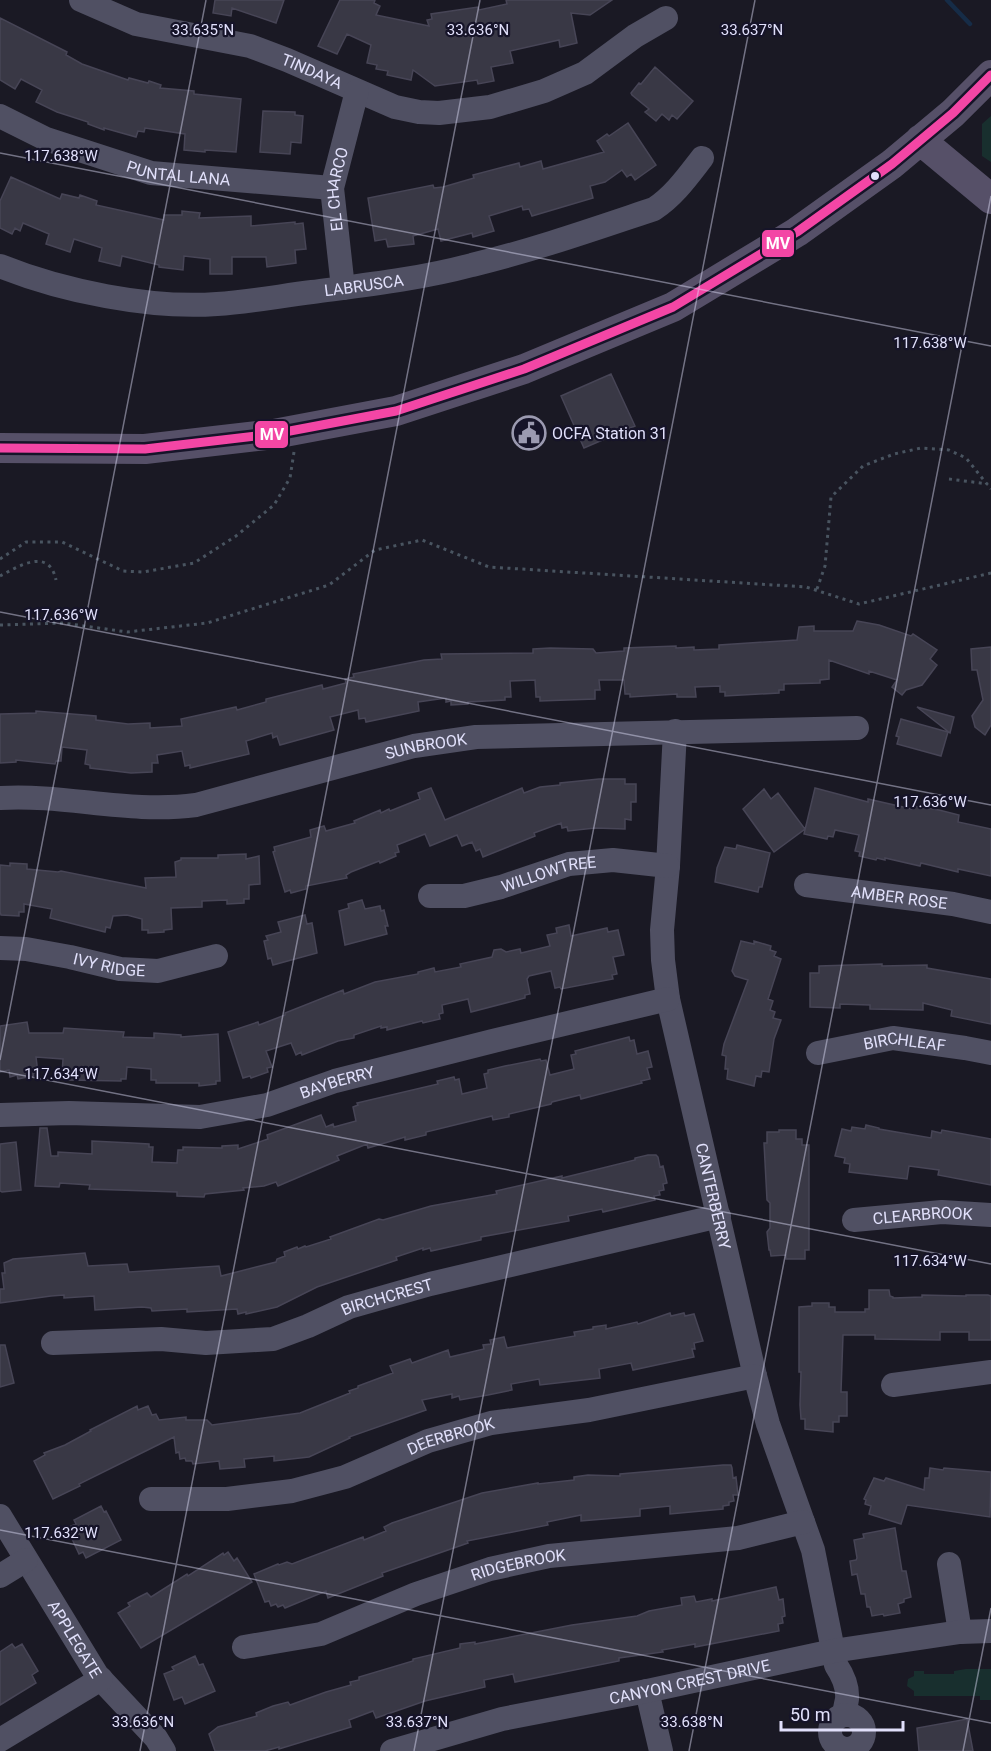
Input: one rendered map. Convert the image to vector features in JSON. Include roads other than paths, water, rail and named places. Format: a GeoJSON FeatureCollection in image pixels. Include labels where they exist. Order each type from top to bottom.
{"type":"FeatureCollection","features":[{"type":"Feature","properties":{"kind":"main road"},"geometry":{"type":"LineString","coordinates":[[0,448],[145,449],[297,430],[396,411],[524,369],[673,307],[797,232],[892,164],[953,113],[991,75]]}},
{"type":"Feature","properties":{"kind":"main road"},"geometry":{"type":"LineString","coordinates":[[920,140],[991,199]]}},
{"type":"Feature","properties":{"kind":"street","name":"TINDAYA"},"geometry":{"type":"LineString","coordinates":[[81,0],[136,24],[250,46],[395,106],[419,112],[439,113],[490,107],[544,92],[585,74],[635,36],[666,18]]}},
{"type":"Feature","properties":{"kind":"street","name":"EL CHARCO"},"geometry":{"type":"LineString","coordinates":[[344,288],[332,188],[357,91]]}},
{"type":"Feature","properties":{"kind":"street","name":"PUNTAL LANA"},"geometry":{"type":"LineString","coordinates":[[0,116],[46,139],[151,173],[332,188]]}},
{"type":"Feature","properties":{"kind":"street","name":"LABRUSCA"},"geometry":{"type":"LineString","coordinates":[[0,266],[37,279],[90,292],[184,305],[217,304],[406,280],[471,266],[562,240],[654,209],[665,202],[702,158]]}},
{"type":"Feature","properties":{"kind":"street","name":"SUNBROOK"},"geometry":{"type":"LineString","coordinates":[[0,798],[174,808],[196,805],[414,746],[441,741],[476,737],[857,728]]}},
{"type":"Feature","properties":{"kind":"street","name":"CANTERBERRY"},"geometry":{"type":"LineString","coordinates":[[675,731],[668,866],[662,930],[668,999],[755,1376],[768,1424],[813,1550],[834,1658],[831,1676],[836,1701],[844,1711]]}},
{"type":"Feature","properties":{"kind":"street","name":"WILLOWTREE"},"geometry":{"type":"LineString","coordinates":[[430,896],[464,896],[501,887],[569,864],[613,860],[668,866]]}},
{"type":"Feature","properties":{"kind":"street","name":"AMBER ROSE"},"geometry":{"type":"LineString","coordinates":[[806,885],[953,904],[991,912]]}},
{"type":"Feature","properties":{"kind":"street","name":"IVY RIDGE"},"geometry":{"type":"LineString","coordinates":[[0,948],[26,949],[120,969],[158,971],[216,956]]}},
{"type":"Feature","properties":{"kind":"street","name":"BAYBERRY"},"geometry":{"type":"LineString","coordinates":[[0,1115],[69,1113],[200,1117],[267,1105],[335,1081],[668,999]]}},
{"type":"Feature","properties":{"kind":"street","name":"BIRCHLEAF"},"geometry":{"type":"LineString","coordinates":[[818,1053],[893,1038],[991,1053]]}},
{"type":"Feature","properties":{"kind":"street","name":"CLEARBROOK"},"geometry":{"type":"LineString","coordinates":[[854,1220],[942,1212],[991,1215]]}},
{"type":"Feature","properties":{"kind":"street","name":"BIRCHCREST"},"geometry":{"type":"LineString","coordinates":[[53,1343],[161,1339],[206,1343],[273,1339],[349,1307],[430,1284],[719,1216]]}},
{"type":"Feature","properties":{"kind":"street"},"geometry":{"type":"LineString","coordinates":[[893,1384],[991,1372]]}},
{"type":"Feature","properties":{"kind":"street","name":"DEERBROOK"},"geometry":{"type":"LineString","coordinates":[[151,1499],[227,1499],[292,1491],[345,1477],[428,1441],[491,1423],[589,1410],[755,1376]]}},
{"type":"Feature","properties":{"kind":"street","name":"APPLEGATE"},"geometry":{"type":"LineString","coordinates":[[0,1516],[101,1679],[156,1738],[164,1751]]}},
{"type":"Feature","properties":{"kind":"street","name":"RIDGEBROOK"},"geometry":{"type":"LineString","coordinates":[[244,1647],[321,1634],[416,1594],[490,1569],[549,1556],[738,1538],[803,1522]]}},
{"type":"Feature","properties":{"kind":"street"},"geometry":{"type":"LineString","coordinates":[[0,1576],[26,1560]]}},
{"type":"Feature","properties":{"kind":"street"},"geometry":{"type":"LineString","coordinates":[[949,1564],[960,1632]]}},
{"type":"Feature","properties":{"kind":"street","name":"CANYON CREST DRIVE"},"geometry":{"type":"LineString","coordinates":[[392,1751],[502,1719],[834,1658],[960,1632],[991,1631]]}},
{"type":"Feature","properties":{"kind":"street"},"geometry":{"type":"LineString","coordinates":[[0,1740],[101,1679]]}},
{"type":"Feature","properties":{"kind":"street"},"geometry":{"type":"LineString","coordinates":[[647,1691],[660,1751]]}},
{"type":"Feature","properties":{"kind":"waterway"},"geometry":{"type":"LineString","coordinates":[[947,0],[970,24]]}},
{"type":"Feature","properties":{"kind":"place","name":"OCFA Station 31"},"geometry":{"type":"Point","coordinates":[529,433]}}]}
